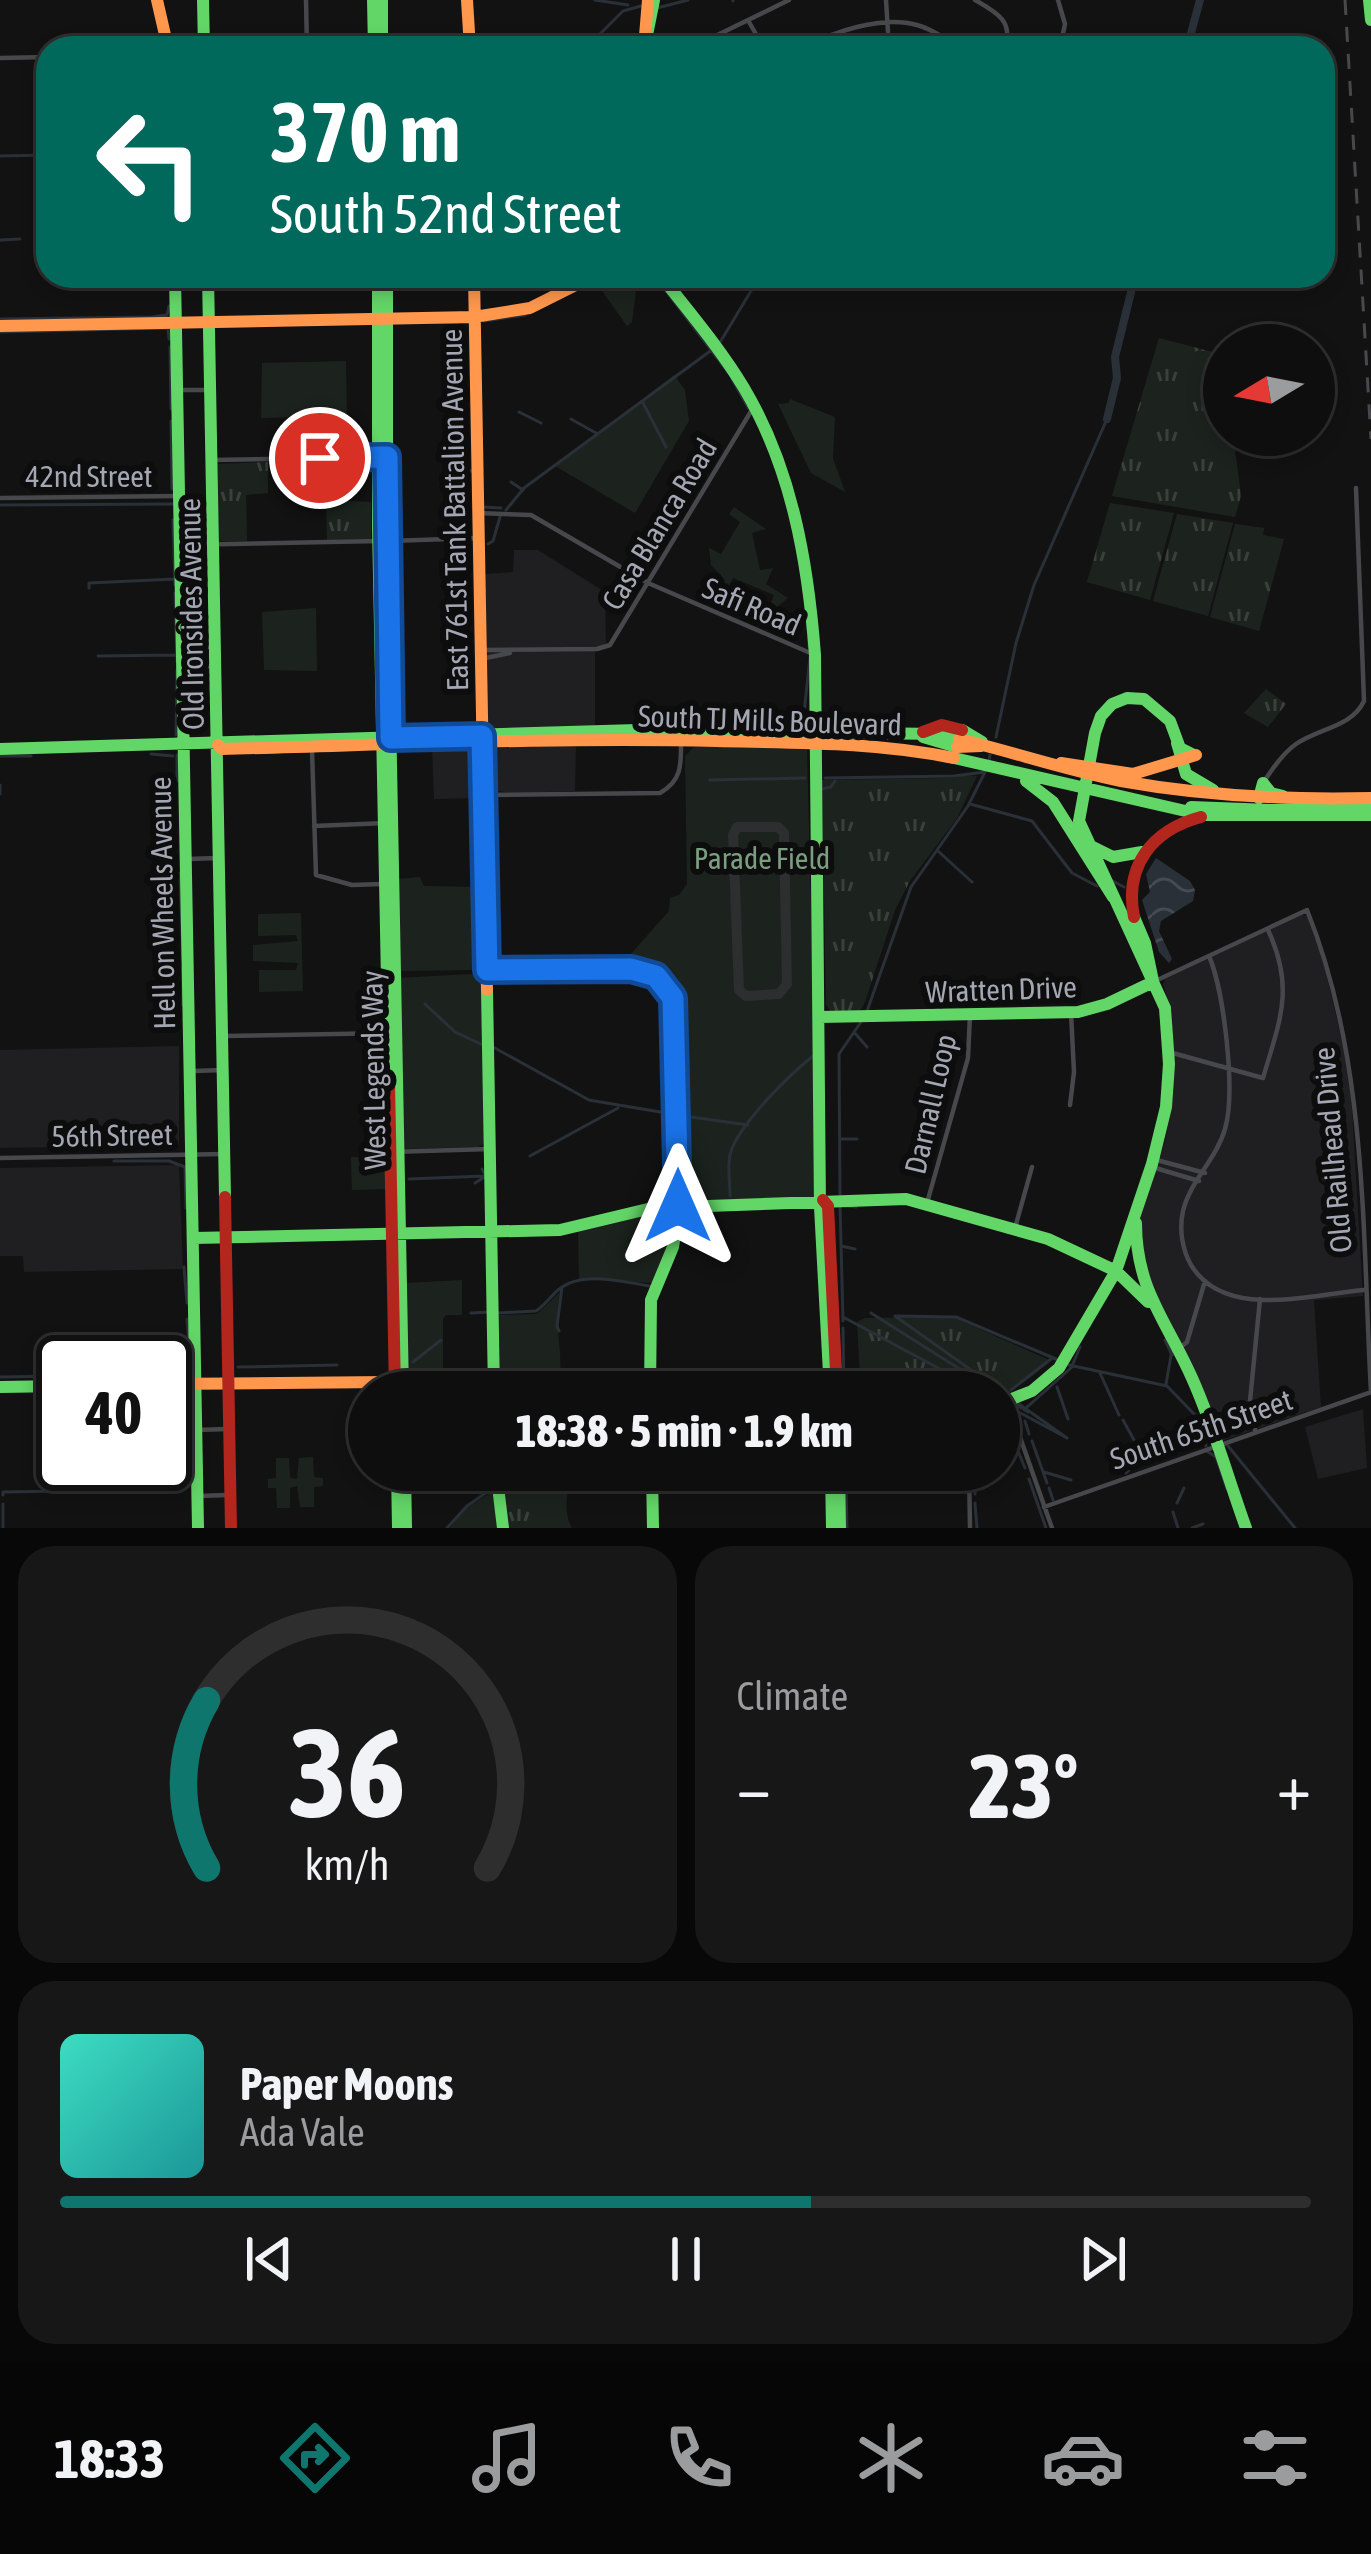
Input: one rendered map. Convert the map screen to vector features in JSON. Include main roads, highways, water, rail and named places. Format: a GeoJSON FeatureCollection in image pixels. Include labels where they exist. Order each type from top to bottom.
{"type":"FeatureCollection","features":[{"type":"Feature","properties":{"kind":"water"},"geometry":{"type":"Polygon","coordinates":[[[1156,858],[1190,881],[1195,890],[1193,901],[1161,921],[1159,931],[1172,959],[1169,963],[1159,952],[1142,900],[1150,892],[1146,874],[1156,858]]]}},
{"type":"Feature","properties":{"kind":"waterway"},"geometry":{"type":"LineString","coordinates":[[595,0],[628,5]]}},
{"type":"Feature","properties":{"kind":"waterway"},"geometry":{"type":"LineString","coordinates":[[657,8],[688,0]]}},
{"type":"Feature","properties":{"kind":"waterway"},"geometry":{"type":"LineString","coordinates":[[1190,36],[1200,0]]}},
{"type":"Feature","properties":{"kind":"waterway"},"geometry":{"type":"LineString","coordinates":[[598,36],[623,11],[641,6]]}},
{"type":"Feature","properties":{"kind":"waterway"},"geometry":{"type":"LineString","coordinates":[[0,156],[36,155]]}},
{"type":"Feature","properties":{"kind":"waterway"},"geometry":{"type":"LineString","coordinates":[[0,240],[20,239]]}},
{"type":"Feature","properties":{"kind":"waterway"},"geometry":{"type":"LineString","coordinates":[[664,288],[728,372]]}},
{"type":"Feature","properties":{"kind":"waterway"},"geometry":{"type":"LineString","coordinates":[[719,344],[753,288]]}},
{"type":"Feature","properties":{"kind":"waterway"},"geometry":{"type":"LineString","coordinates":[[1107,419],[1117,378],[1115,357],[1132,288]]}},
{"type":"Feature","properties":{"kind":"waterway"},"geometry":{"type":"LineString","coordinates":[[0,319],[152,317],[167,315],[169,306]]}},
{"type":"Feature","properties":{"kind":"waterway"},"geometry":{"type":"LineString","coordinates":[[484,321],[525,315]]}},
{"type":"Feature","properties":{"kind":"waterway"},"geometry":{"type":"LineString","coordinates":[[432,322],[458,322]]}},
{"type":"Feature","properties":{"kind":"waterway"},"geometry":{"type":"LineString","coordinates":[[0,332],[168,328],[169,339]]}},
{"type":"Feature","properties":{"kind":"waterway"},"geometry":{"type":"LineString","coordinates":[[170,347],[171,409]]}},
{"type":"Feature","properties":{"kind":"waterway"},"geometry":{"type":"LineString","coordinates":[[506,510],[524,488],[713,349]]}},
{"type":"Feature","properties":{"kind":"waterway"},"geometry":{"type":"LineString","coordinates":[[732,379],[749,409]]}},
{"type":"Feature","properties":{"kind":"waterway"},"geometry":{"type":"LineString","coordinates":[[642,401],[666,447]]}},
{"type":"Feature","properties":{"kind":"waterway"},"geometry":{"type":"LineString","coordinates":[[519,412],[541,423]]}},
{"type":"Feature","properties":{"kind":"waterway"},"geometry":{"type":"LineString","coordinates":[[571,419],[596,433]]}},
{"type":"Feature","properties":{"kind":"waterway"},"geometry":{"type":"LineString","coordinates":[[996,737],[1034,585],[1107,419]]}},
{"type":"Feature","properties":{"kind":"waterway"},"geometry":{"type":"LineString","coordinates":[[171,421],[172,489]]}},
{"type":"Feature","properties":{"kind":"waterway"},"geometry":{"type":"LineString","coordinates":[[462,467],[474,472]]}},
{"type":"Feature","properties":{"kind":"waterway"},"geometry":{"type":"LineString","coordinates":[[511,482],[523,490]]}},
{"type":"Feature","properties":{"kind":"waterway"},"geometry":{"type":"LineString","coordinates":[[0,505],[173,504]]}},
{"type":"Feature","properties":{"kind":"waterway"},"geometry":{"type":"LineString","coordinates":[[483,507],[501,508]]}},
{"type":"Feature","properties":{"kind":"waterway"},"geometry":{"type":"LineString","coordinates":[[488,544],[500,517]]}},
{"type":"Feature","properties":{"kind":"waterway"},"geometry":{"type":"LineString","coordinates":[[173,520],[175,585]]}},
{"type":"Feature","properties":{"kind":"waterway"},"geometry":{"type":"LineString","coordinates":[[89,588],[89,583],[175,579]]}},
{"type":"Feature","properties":{"kind":"waterway"},"geometry":{"type":"LineString","coordinates":[[175,593],[177,662]]}},
{"type":"Feature","properties":{"kind":"waterway"},"geometry":{"type":"LineString","coordinates":[[808,617],[809,647]]}},
{"type":"Feature","properties":{"kind":"waterway"},"geometry":{"type":"LineString","coordinates":[[98,656],[176,655]]}},
{"type":"Feature","properties":{"kind":"waterway"},"geometry":{"type":"LineString","coordinates":[[804,713],[810,657]]}},
{"type":"Feature","properties":{"kind":"waterway"},"geometry":{"type":"LineString","coordinates":[[176,735],[177,670]]}},
{"type":"Feature","properties":{"kind":"waterway"},"geometry":{"type":"LineString","coordinates":[[151,754],[173,756]]}},
{"type":"Feature","properties":{"kind":"waterway"},"geometry":{"type":"LineString","coordinates":[[177,755],[177,781]]}},
{"type":"Feature","properties":{"kind":"waterway"},"geometry":{"type":"LineString","coordinates":[[989,761],[990,755]]}},
{"type":"Feature","properties":{"kind":"waterway"},"geometry":{"type":"LineString","coordinates":[[0,756],[31,756]]}},
{"type":"Feature","properties":{"kind":"waterway"},"geometry":{"type":"LineString","coordinates":[[825,778],[985,772],[968,806],[911,887],[867,1011]]}},
{"type":"Feature","properties":{"kind":"waterway"},"geometry":{"type":"LineString","coordinates":[[710,780],[805,778]]}},
{"type":"Feature","properties":{"kind":"waterway"},"geometry":{"type":"LineString","coordinates":[[822,789],[835,781]]}},
{"type":"Feature","properties":{"kind":"waterway"},"geometry":{"type":"LineString","coordinates":[[0,785],[0,794]]}},
{"type":"Feature","properties":{"kind":"waterway"},"geometry":{"type":"LineString","coordinates":[[970,804],[1032,821],[1072,873],[1097,886]]}},
{"type":"Feature","properties":{"kind":"waterway"},"geometry":{"type":"LineString","coordinates":[[938,851],[972,882]]}},
{"type":"Feature","properties":{"kind":"waterway"},"geometry":{"type":"LineString","coordinates":[[180,873],[183,959]]}},
{"type":"Feature","properties":{"kind":"waterway"},"geometry":{"type":"LineString","coordinates":[[1111,880],[1124,887]]}},
{"type":"Feature","properties":{"kind":"waterway"},"geometry":{"type":"LineString","coordinates":[[183,967],[183,1005]]}},
{"type":"Feature","properties":{"kind":"waterway"},"geometry":{"type":"LineString","coordinates":[[425,1004],[455,1032],[485,1046]]}},
{"type":"Feature","properties":{"kind":"waterway"},"geometry":{"type":"LineString","coordinates":[[184,1018],[185,1043]]}},
{"type":"Feature","properties":{"kind":"waterway"},"geometry":{"type":"LineString","coordinates":[[840,1194],[839,1054],[861,1022]]}},
{"type":"Feature","properties":{"kind":"waterway"},"geometry":{"type":"LineString","coordinates":[[854,1032],[867,1047]]}},
{"type":"Feature","properties":{"kind":"waterway"},"geometry":{"type":"LineString","coordinates":[[493,1047],[589,1100],[672,1114]]}},
{"type":"Feature","properties":{"kind":"waterway"},"geometry":{"type":"LineString","coordinates":[[730,1196],[730,1157],[739,1135],[813,1056]]}},
{"type":"Feature","properties":{"kind":"waterway"},"geometry":{"type":"LineString","coordinates":[[530,1156],[618,1108]]}},
{"type":"Feature","properties":{"kind":"waterway"},"geometry":{"type":"LineString","coordinates":[[684,1116],[748,1125]]}},
{"type":"Feature","properties":{"kind":"waterway"},"geometry":{"type":"LineString","coordinates":[[841,1139],[857,1139]]}},
{"type":"Feature","properties":{"kind":"waterway"},"geometry":{"type":"LineString","coordinates":[[114,1161],[169,1161],[185,1167]]}},
{"type":"Feature","properties":{"kind":"waterway"},"geometry":{"type":"LineString","coordinates":[[185,1168],[186,1208]]}},
{"type":"Feature","properties":{"kind":"waterway"},"geometry":{"type":"LineString","coordinates":[[475,1183],[486,1176],[482,1169]]}},
{"type":"Feature","properties":{"kind":"waterway"},"geometry":{"type":"LineString","coordinates":[[409,1179],[485,1176]]}},
{"type":"Feature","properties":{"kind":"waterway"},"geometry":{"type":"LineString","coordinates":[[840,1204],[843,1321]]}},
{"type":"Feature","properties":{"kind":"waterway"},"geometry":{"type":"LineString","coordinates":[[840,1205],[856,1207]]}},
{"type":"Feature","properties":{"kind":"waterway"},"geometry":{"type":"LineString","coordinates":[[841,1246],[855,1249]]}},
{"type":"Feature","properties":{"kind":"waterway"},"geometry":{"type":"LineString","coordinates":[[184,1267],[187,1303]]}},
{"type":"Feature","properties":{"kind":"waterway"},"geometry":{"type":"LineString","coordinates":[[498,1313],[536,1311],[558,1290],[579,1280],[650,1286]]}},
{"type":"Feature","properties":{"kind":"waterway"},"geometry":{"type":"LineString","coordinates":[[559,1331],[562,1287]]}},
{"type":"Feature","properties":{"kind":"waterway"},"geometry":{"type":"LineString","coordinates":[[471,1313],[490,1312]]}},
{"type":"Feature","properties":{"kind":"waterway"},"geometry":{"type":"LineString","coordinates":[[871,1313],[963,1371]]}},
{"type":"Feature","properties":{"kind":"waterway"},"geometry":{"type":"LineString","coordinates":[[973,1371],[895,1316],[956,1317],[1056,1359]]}},
{"type":"Feature","properties":{"kind":"waterway"},"geometry":{"type":"LineString","coordinates":[[843,1317],[944,1371]]}},
{"type":"Feature","properties":{"kind":"waterway"},"geometry":{"type":"LineString","coordinates":[[187,1319],[188,1335]]}},
{"type":"Feature","properties":{"kind":"waterway"},"geometry":{"type":"LineString","coordinates":[[843,1328],[844,1371]]}},
{"type":"Feature","properties":{"kind":"waterway"},"geometry":{"type":"LineString","coordinates":[[413,1362],[441,1340]]}},
{"type":"Feature","properties":{"kind":"waterway"},"geometry":{"type":"LineString","coordinates":[[1165,1340],[1172,1355]]}},
{"type":"Feature","properties":{"kind":"waterway"},"geometry":{"type":"LineString","coordinates":[[1072,1366],[1080,1347]]}},
{"type":"Feature","properties":{"kind":"waterway"},"geometry":{"type":"LineString","coordinates":[[1166,1384],[1172,1350]]}},
{"type":"Feature","properties":{"kind":"waterway"},"geometry":{"type":"LineString","coordinates":[[1020,1383],[1051,1359]]}},
{"type":"Feature","properties":{"kind":"waterway"},"geometry":{"type":"LineString","coordinates":[[238,1367],[337,1365]]}},
{"type":"Feature","properties":{"kind":"waterway"},"geometry":{"type":"LineString","coordinates":[[1069,1365],[1167,1386],[1202,1417]]}},
{"type":"Feature","properties":{"kind":"waterway"},"geometry":{"type":"LineString","coordinates":[[1026,1408],[1072,1367]]}},
{"type":"Feature","properties":{"kind":"waterway"},"geometry":{"type":"LineString","coordinates":[[1100,1373],[1119,1415]]}},
{"type":"Feature","properties":{"kind":"waterway"},"geometry":{"type":"LineString","coordinates":[[0,1377],[36,1376]]}},
{"type":"Feature","properties":{"kind":"waterway"},"geometry":{"type":"LineString","coordinates":[[1057,1387],[1068,1419]]}},
{"type":"Feature","properties":{"kind":"waterway"},"geometry":{"type":"LineString","coordinates":[[1020,1405],[1067,1438],[1020,1413]]}},
{"type":"Feature","properties":{"kind":"waterway"},"geometry":{"type":"LineString","coordinates":[[1020,1407],[1028,1412]]}},
{"type":"Feature","properties":{"kind":"waterway"},"geometry":{"type":"LineString","coordinates":[[1195,1415],[1206,1446]]}},
{"type":"Feature","properties":{"kind":"waterway"},"geometry":{"type":"LineString","coordinates":[[1123,1420],[1134,1440]]}},
{"type":"Feature","properties":{"kind":"waterway"},"geometry":{"type":"LineString","coordinates":[[1025,1421],[1029,1434]]}},
{"type":"Feature","properties":{"kind":"waterway"},"geometry":{"type":"LineString","coordinates":[[1214,1421],[1226,1437]]}},
{"type":"Feature","properties":{"kind":"waterway"},"geometry":{"type":"LineString","coordinates":[[1032,1441],[1047,1483]]}},
{"type":"Feature","properties":{"kind":"waterway"},"geometry":{"type":"LineString","coordinates":[[1136,1446],[1141,1460],[1137,1465]]}},
{"type":"Feature","properties":{"kind":"waterway"},"geometry":{"type":"LineString","coordinates":[[1228,1446],[1295,1528]]}},
{"type":"Feature","properties":{"kind":"waterway"},"geometry":{"type":"LineString","coordinates":[[1208,1452],[1216,1457],[1227,1489]]}},
{"type":"Feature","properties":{"kind":"waterway"},"geometry":{"type":"LineString","coordinates":[[1116,1463],[1126,1454]]}},
{"type":"Feature","properties":{"kind":"waterway"},"geometry":{"type":"LineString","coordinates":[[1020,1456],[1025,1468]]}},
{"type":"Feature","properties":{"kind":"waterway"},"geometry":{"type":"LineString","coordinates":[[1126,1473],[1131,1468]]}},
{"type":"Feature","properties":{"kind":"waterway"},"geometry":{"type":"LineString","coordinates":[[1044,1472],[1071,1480]]}},
{"type":"Feature","properties":{"kind":"waterway"},"geometry":{"type":"LineString","coordinates":[[1029,1479],[1046,1528]]}},
{"type":"Feature","properties":{"kind":"waterway"},"geometry":{"type":"LineString","coordinates":[[1049,1488],[1053,1500]]}},
{"type":"Feature","properties":{"kind":"waterway"},"geometry":{"type":"LineString","coordinates":[[1177,1503],[1184,1488]]}},
{"type":"Feature","properties":{"kind":"waterway"},"geometry":{"type":"LineString","coordinates":[[3,1495],[62,1491]]}},
{"type":"Feature","properties":{"kind":"waterway"},"geometry":{"type":"LineString","coordinates":[[447,1528],[489,1491]]}},
{"type":"Feature","properties":{"kind":"waterway"},"geometry":{"type":"LineString","coordinates":[[846,1491],[847,1528]]}},
{"type":"Feature","properties":{"kind":"waterway"},"geometry":{"type":"LineString","coordinates":[[975,1503],[977,1528]]}},
{"type":"Feature","properties":{"kind":"waterway"},"geometry":{"type":"LineString","coordinates":[[3,1504],[3,1528]]}},
{"type":"Feature","properties":{"kind":"waterway"},"geometry":{"type":"LineString","coordinates":[[1173,1512],[1178,1528]]}},
{"type":"Feature","properties":{"kind":"waterway"},"geometry":{"type":"LineString","coordinates":[[1192,1528],[1203,1524]]}},
{"type":"Feature","properties":{"kind":"railway"},"geometry":{"type":"LineString","coordinates":[[1345,0],[1371,439]]}},
{"type":"Feature","properties":{"kind":"park label","name":"Parade Field"},"geometry":{"type":"Point","coordinates":[762,858]}}]}
